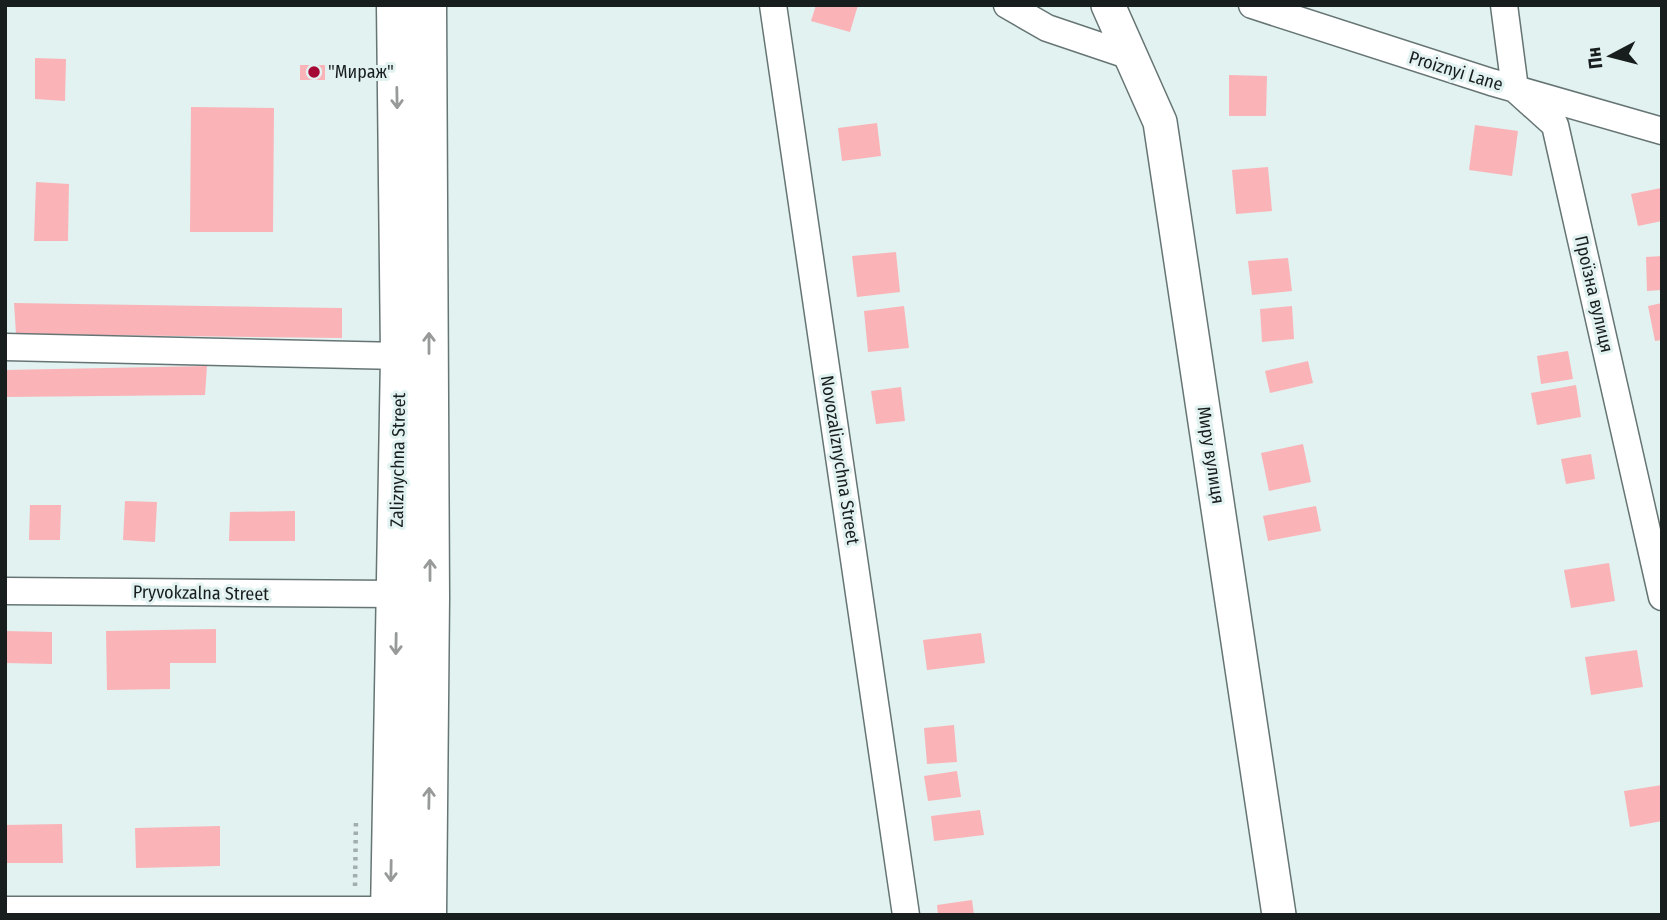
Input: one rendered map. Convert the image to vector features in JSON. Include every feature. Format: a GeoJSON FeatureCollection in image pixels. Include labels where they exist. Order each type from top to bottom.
{"type":"FeatureCollection","features":[{"type":"Feature","properties":{"kind":"main road","name":"Zaliznychna Street"},"geometry":{"type":"LineString","coordinates":[[378,912],[397,594],[400,356],[396,5]]}},
{"type":"Feature","properties":{"kind":"main road","name":"Zaliznychna Street"},"geometry":{"type":"LineString","coordinates":[[427,5],[430,597],[427,912]]}},
{"type":"Feature","properties":{"kind":"street","name":"Novozaliznychna Street"},"geometry":{"type":"LineString","coordinates":[[773,5],[906,915]]}},
{"type":"Feature","properties":{"kind":"street"},"geometry":{"type":"LineString","coordinates":[[1007,5],[1047,28],[1133,58]]}},
{"type":"Feature","properties":{"kind":"street","name":"Миру вулиця"},"geometry":{"type":"LineString","coordinates":[[1108,5],[1160,122],[1279,915]]}},
{"type":"Feature","properties":{"kind":"street","name":"Proiznyi Lane"},"geometry":{"type":"LineString","coordinates":[[1252,5],[1516,89],[1662,131]]}},
{"type":"Feature","properties":{"kind":"street"},"geometry":{"type":"LineString","coordinates":[[1504,5],[1516,89]]}},
{"type":"Feature","properties":{"kind":"street","name":"Проїзна вулиця"},"geometry":{"type":"LineString","coordinates":[[1516,89],[1555,125],[1662,597]]}},
{"type":"Feature","properties":{"kind":"street"},"geometry":{"type":"LineString","coordinates":[[5,347],[400,356]]}},
{"type":"Feature","properties":{"kind":"street","name":"Pryvokzalna Street"},"geometry":{"type":"LineString","coordinates":[[5,591],[397,594]]}},
{"type":"Feature","properties":{"kind":"street"},"geometry":{"type":"LineString","coordinates":[[5,910],[427,912]]}},
{"type":"Feature","properties":{"kind":"path"},"geometry":{"type":"LineString","coordinates":[[356,814],[378,912]]}},
{"type":"Feature","properties":{"kind":"building"},"geometry":{"type":"Polygon","coordinates":[[[816,5],[858,5],[850,32],[811,21],[816,5]]]}},
{"type":"Feature","properties":{"kind":"building"},"geometry":{"type":"Polygon","coordinates":[[[35,58],[66,59],[65,101],[35,99],[35,58]]]}},
{"type":"Feature","properties":{"kind":"building"},"geometry":{"type":"Polygon","coordinates":[[[300,65],[325,65],[325,80],[300,80],[300,65]]]}},
{"type":"Feature","properties":{"kind":"building"},"geometry":{"type":"Polygon","coordinates":[[[1229,75],[1267,76],[1266,116],[1229,116],[1229,75]]]}},
{"type":"Feature","properties":{"kind":"building"},"geometry":{"type":"Polygon","coordinates":[[[191,107],[274,108],[273,232],[190,232],[191,107]]]}},
{"type":"Feature","properties":{"kind":"building"},"geometry":{"type":"Polygon","coordinates":[[[877,123],[881,156],[842,161],[838,128],[877,123]]]}},
{"type":"Feature","properties":{"kind":"building"},"geometry":{"type":"Polygon","coordinates":[[[1475,125],[1518,131],[1512,176],[1469,170],[1475,125]]]}},
{"type":"Feature","properties":{"kind":"building"},"geometry":{"type":"Polygon","coordinates":[[[1268,167],[1272,211],[1236,214],[1232,170],[1268,167]]]}},
{"type":"Feature","properties":{"kind":"building"},"geometry":{"type":"Polygon","coordinates":[[[36,182],[69,184],[68,241],[34,241],[36,182]]]}},
{"type":"Feature","properties":{"kind":"building"},"geometry":{"type":"Polygon","coordinates":[[[1661,188],[1662,221],[1638,226],[1631,194],[1661,188]]]}},
{"type":"Feature","properties":{"kind":"building"},"geometry":{"type":"Polygon","coordinates":[[[896,252],[900,292],[857,297],[852,256],[896,252]]]}},
{"type":"Feature","properties":{"kind":"building"},"geometry":{"type":"Polygon","coordinates":[[[1662,256],[1662,290],[1647,291],[1646,257],[1662,256]]]}},
{"type":"Feature","properties":{"kind":"building"},"geometry":{"type":"Polygon","coordinates":[[[1288,258],[1292,291],[1252,295],[1248,261],[1288,258]]]}},
{"type":"Feature","properties":{"kind":"building"},"geometry":{"type":"Polygon","coordinates":[[[14,303],[342,308],[342,338],[16,334],[14,303]]]}},
{"type":"Feature","properties":{"kind":"building"},"geometry":{"type":"Polygon","coordinates":[[[1662,303],[1662,340],[1655,341],[1648,306],[1662,303]]]}},
{"type":"Feature","properties":{"kind":"building"},"geometry":{"type":"Polygon","coordinates":[[[904,306],[909,348],[868,352],[864,311],[904,306]]]}},
{"type":"Feature","properties":{"kind":"building"},"geometry":{"type":"Polygon","coordinates":[[[1292,306],[1294,339],[1262,342],[1260,309],[1292,306]]]}},
{"type":"Feature","properties":{"kind":"building"},"geometry":{"type":"Polygon","coordinates":[[[1568,351],[1573,379],[1541,384],[1537,356],[1568,351]]]}},
{"type":"Feature","properties":{"kind":"building"},"geometry":{"type":"Polygon","coordinates":[[[1308,361],[1313,383],[1270,393],[1265,371],[1308,361]]]}},
{"type":"Feature","properties":{"kind":"building"},"geometry":{"type":"Polygon","coordinates":[[[207,366],[205,395],[5,397],[5,370],[207,366]]]}},
{"type":"Feature","properties":{"kind":"building"},"geometry":{"type":"Polygon","coordinates":[[[1576,385],[1581,417],[1537,425],[1531,393],[1576,385]]]}},
{"type":"Feature","properties":{"kind":"building"},"geometry":{"type":"Polygon","coordinates":[[[901,387],[905,421],[876,424],[871,391],[901,387]]]}},
{"type":"Feature","properties":{"kind":"building"},"geometry":{"type":"Polygon","coordinates":[[[1303,444],[1311,482],[1269,491],[1261,453],[1303,444]]]}},
{"type":"Feature","properties":{"kind":"building"},"geometry":{"type":"Polygon","coordinates":[[[1591,454],[1595,479],[1566,484],[1561,459],[1591,454]]]}},
{"type":"Feature","properties":{"kind":"building"},"geometry":{"type":"Polygon","coordinates":[[[125,501],[157,502],[155,542],[123,540],[125,501]]]}},
{"type":"Feature","properties":{"kind":"building"},"geometry":{"type":"Polygon","coordinates":[[[30,505],[61,505],[60,540],[29,540],[30,505]]]}},
{"type":"Feature","properties":{"kind":"building"},"geometry":{"type":"Polygon","coordinates":[[[1316,506],[1321,531],[1268,541],[1263,516],[1316,506]]]}},
{"type":"Feature","properties":{"kind":"building"},"geometry":{"type":"Polygon","coordinates":[[[295,511],[295,541],[229,541],[230,512],[295,511]]]}},
{"type":"Feature","properties":{"kind":"building"},"geometry":{"type":"Polygon","coordinates":[[[1609,563],[1615,601],[1571,608],[1564,570],[1609,563]]]}},
{"type":"Feature","properties":{"kind":"building"},"geometry":{"type":"Polygon","coordinates":[[[216,629],[216,663],[170,663],[170,689],[107,690],[106,631],[216,629]]]}},
{"type":"Feature","properties":{"kind":"building"},"geometry":{"type":"Polygon","coordinates":[[[5,631],[52,632],[52,664],[5,663],[5,631]]]}},
{"type":"Feature","properties":{"kind":"building"},"geometry":{"type":"Polygon","coordinates":[[[981,633],[985,663],[927,670],[923,640],[981,633]]]}},
{"type":"Feature","properties":{"kind":"building"},"geometry":{"type":"Polygon","coordinates":[[[1637,650],[1643,687],[1591,695],[1585,657],[1637,650]]]}},
{"type":"Feature","properties":{"kind":"building"},"geometry":{"type":"Polygon","coordinates":[[[954,725],[957,762],[927,764],[924,728],[954,725]]]}},
{"type":"Feature","properties":{"kind":"building"},"geometry":{"type":"Polygon","coordinates":[[[957,771],[961,797],[928,801],[924,776],[957,771]]]}},
{"type":"Feature","properties":{"kind":"building"},"geometry":{"type":"Polygon","coordinates":[[[1662,785],[1662,821],[1630,827],[1624,791],[1662,785]]]}},
{"type":"Feature","properties":{"kind":"building"},"geometry":{"type":"Polygon","coordinates":[[[980,810],[984,835],[934,841],[931,816],[980,810]]]}},
{"type":"Feature","properties":{"kind":"building"},"geometry":{"type":"Polygon","coordinates":[[[62,824],[63,863],[5,863],[5,825],[62,824]]]}},
{"type":"Feature","properties":{"kind":"building"},"geometry":{"type":"Polygon","coordinates":[[[220,826],[220,866],[136,868],[135,828],[220,826]]]}},
{"type":"Feature","properties":{"kind":"building"},"geometry":{"type":"Polygon","coordinates":[[[972,900],[974,915],[938,915],[937,905],[972,900]]]}},
{"type":"Feature","properties":{"kind":"place","name":"\"Мираж\""},"geometry":{"type":"Point","coordinates":[314,72]}}]}
